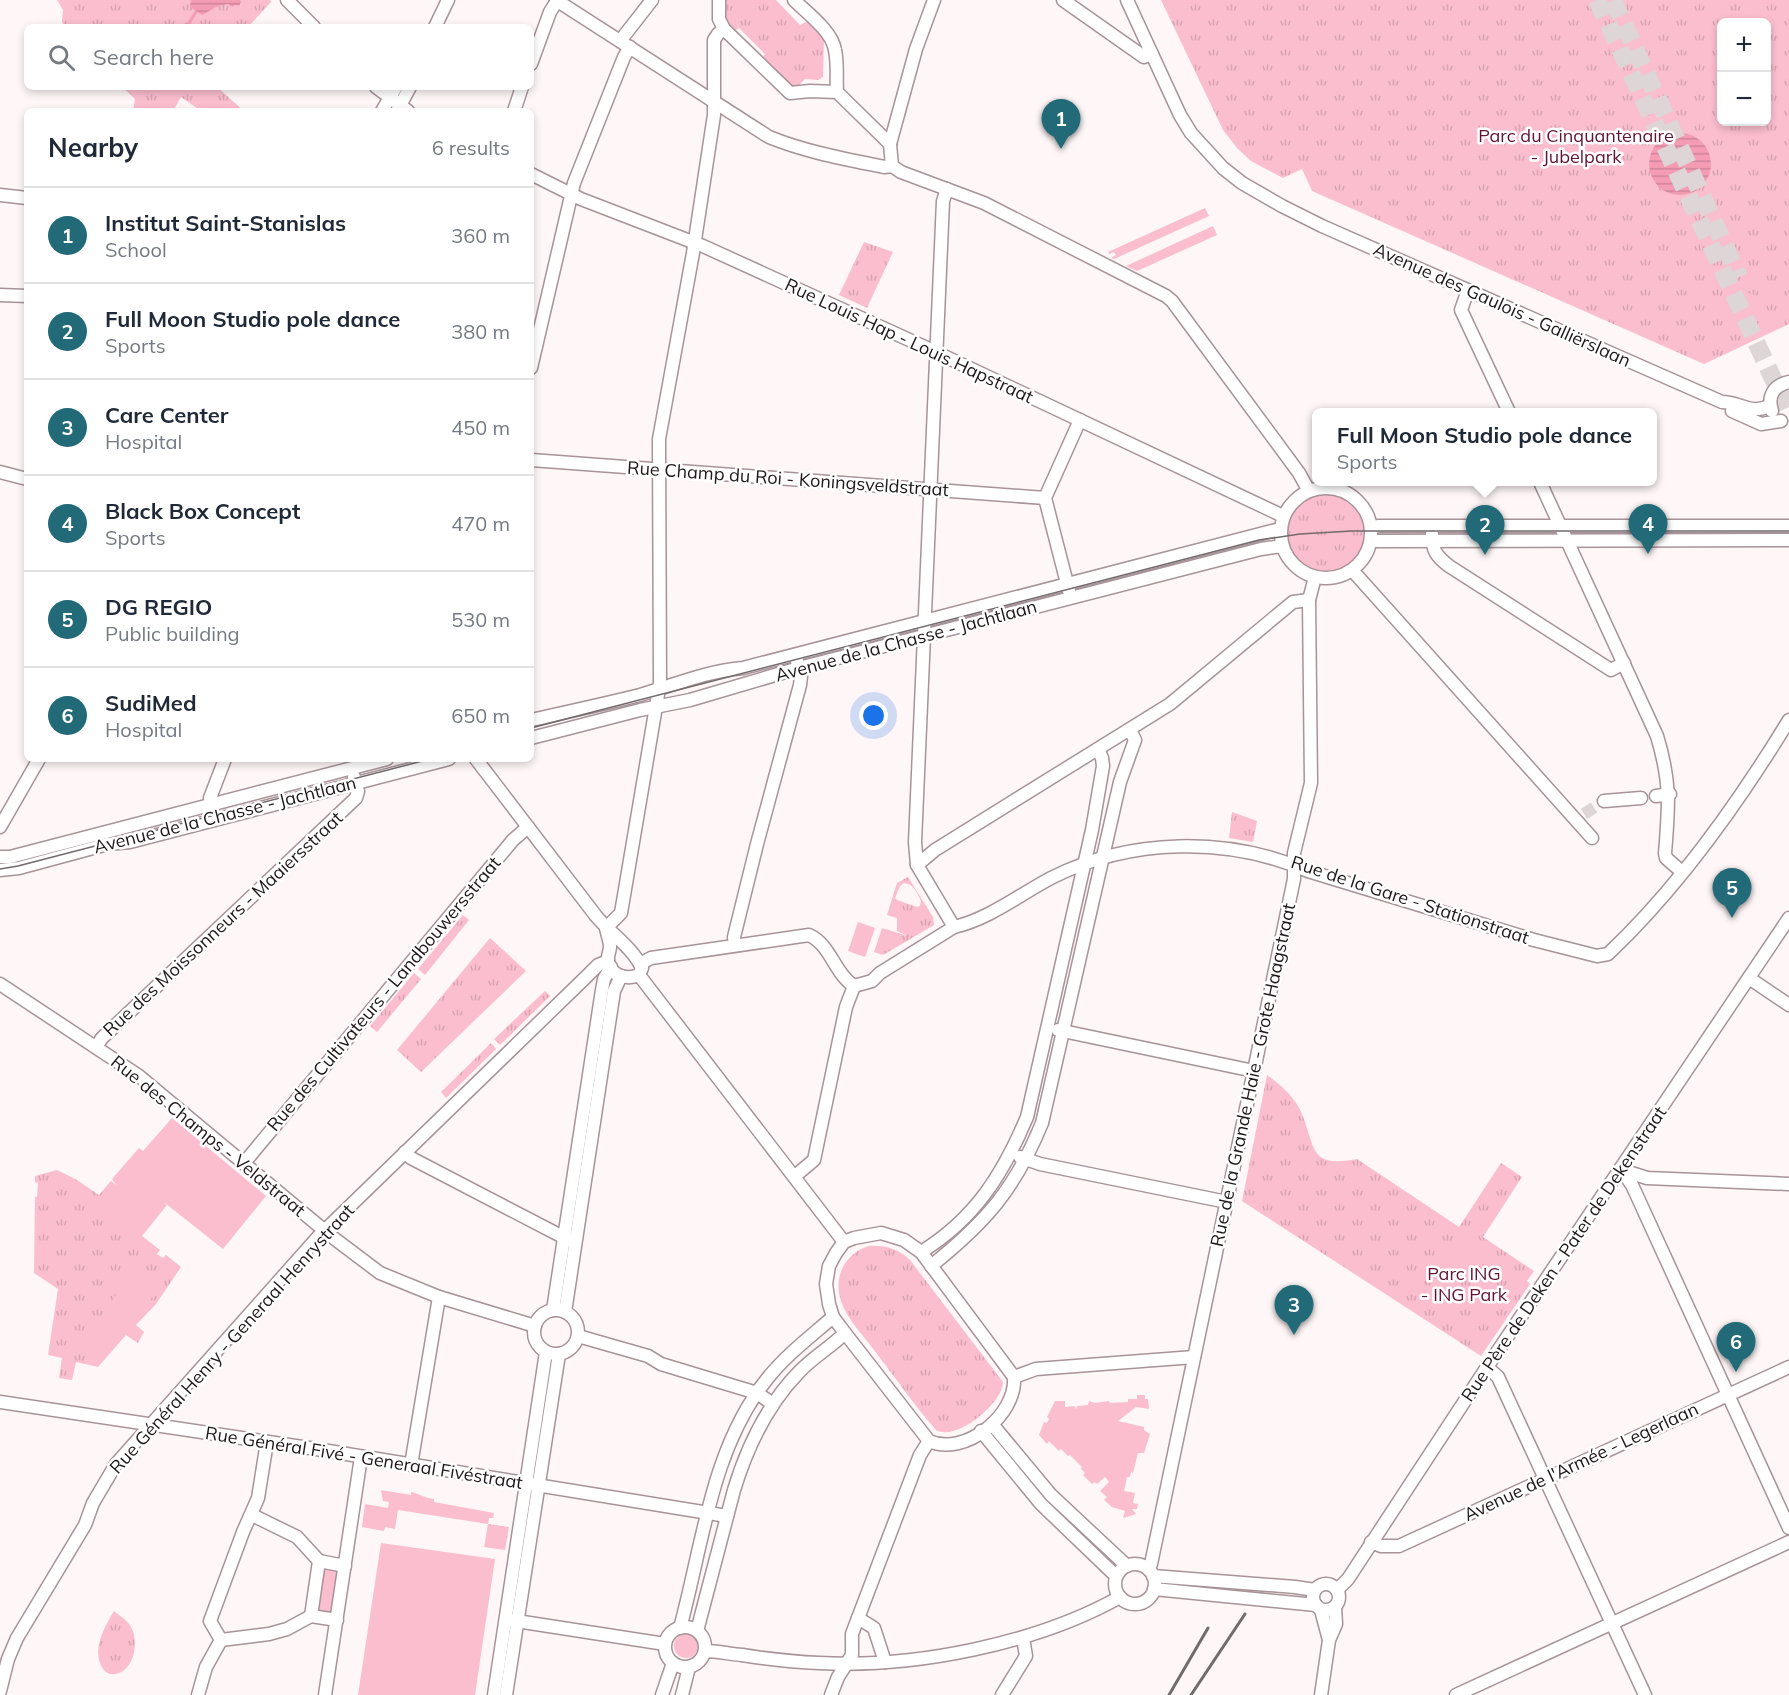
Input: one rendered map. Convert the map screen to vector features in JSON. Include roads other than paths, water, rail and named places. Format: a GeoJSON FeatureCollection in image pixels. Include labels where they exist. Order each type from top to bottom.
{"type":"FeatureCollection","features":[{"type":"Feature","properties":{"kind":"street"},"geometry":{"type":"LineString","coordinates":[[286,0],[311,24]]}},
{"type":"Feature","properties":{"kind":"street"},"geometry":{"type":"LineString","coordinates":[[442,15],[448,0]]}},
{"type":"Feature","properties":{"kind":"street"},"geometry":{"type":"LineString","coordinates":[[437,24],[452,0]]}},
{"type":"Feature","properties":{"kind":"street"},"geometry":{"type":"LineString","coordinates":[[534,56],[556,0],[769,137],[792,146],[831,156],[884,167],[892,166],[901,172],[984,203],[1166,296],[1299,473],[1309,491]]}},
{"type":"Feature","properties":{"kind":"street"},"geometry":{"type":"LineString","coordinates":[[534,355],[574,183],[620,67],[625,44],[652,0]]}},
{"type":"Feature","properties":{"kind":"street"},"geometry":{"type":"LineString","coordinates":[[719,0],[719,19],[724,29],[790,93],[837,92],[890,144]]}},
{"type":"Feature","properties":{"kind":"street"},"geometry":{"type":"LineString","coordinates":[[794,0],[833,42],[837,92]]}},
{"type":"Feature","properties":{"kind":"street"},"geometry":{"type":"LineString","coordinates":[[892,166],[890,144],[916,49],[933,0]]}},
{"type":"Feature","properties":{"kind":"street"},"geometry":{"type":"LineString","coordinates":[[1063,0],[1144,57],[1152,54]]}},
{"type":"Feature","properties":{"kind":"street","name":"Avenue des Gaulois - Galliërslaan"},"geometry":{"type":"LineString","coordinates":[[1127,0],[1183,121],[1223,168],[1242,183],[1322,226],[1722,402],[1730,402],[1753,410],[1764,410],[1770,405]]}},
{"type":"Feature","properties":{"kind":"street"},"geometry":{"type":"LineString","coordinates":[[606,928],[621,913],[659,689],[659,439],[714,115],[714,40],[724,29]]}},
{"type":"Feature","properties":{"kind":"street"},"geometry":{"type":"LineString","coordinates":[[402,108],[409,90]]}},
{"type":"Feature","properties":{"kind":"street"},"geometry":{"type":"LineString","coordinates":[[515,108],[521,90]]}},
{"type":"Feature","properties":{"kind":"street"},"geometry":{"type":"LineString","coordinates":[[392,92],[401,108]]}},
{"type":"Feature","properties":{"kind":"street"},"geometry":{"type":"LineString","coordinates":[[384,108],[392,92]]}},
{"type":"Feature","properties":{"kind":"street","name":"Rue Louis Hap - Louis Hapstraat"},"geometry":{"type":"LineString","coordinates":[[534,175],[572,194],[694,242],[1284,516]]}},
{"type":"Feature","properties":{"kind":"street"},"geometry":{"type":"LineString","coordinates":[[947,189],[943,201],[915,842],[917,865],[954,927]]}},
{"type":"Feature","properties":{"kind":"street"},"geometry":{"type":"LineString","coordinates":[[0,195],[24,198]]}},
{"type":"Feature","properties":{"kind":"street"},"geometry":{"type":"LineString","coordinates":[[1468,290],[1461,310],[1507,408]]}},
{"type":"Feature","properties":{"kind":"street"},"geometry":{"type":"LineString","coordinates":[[0,295],[24,296]]}},
{"type":"Feature","properties":{"kind":"street"},"geometry":{"type":"LineString","coordinates":[[1787,424],[1776,417],[1770,405],[1770,399],[1776,387],[1789,382]]}},
{"type":"Feature","properties":{"kind":"street","name":"Avenue des Gaulois - Galliërslaan"},"geometry":{"type":"LineString","coordinates":[[1722,402],[1728,409],[1761,423],[1787,424]]}},
{"type":"Feature","properties":{"kind":"street"},"geometry":{"type":"LineString","coordinates":[[1071,599],[1045,498],[1080,420]]}},
{"type":"Feature","properties":{"kind":"street","name":"Rue Champ du Roi - Koningsveldstraat"},"geometry":{"type":"LineString","coordinates":[[534,460],[1045,498]]}},
{"type":"Feature","properties":{"kind":"street"},"geometry":{"type":"LineString","coordinates":[[0,472],[24,478]]}},
{"type":"Feature","properties":{"kind":"street"},"geometry":{"type":"LineString","coordinates":[[1542,486],[1657,736],[1664,758],[1670,794],[1665,854],[1666,858],[1682,873]]}},
{"type":"Feature","properties":{"kind":"street"},"geometry":{"type":"LineString","coordinates":[[1332,488],[1351,496],[1365,511],[1371,528],[1371,541],[1364,557],[1352,570],[1334,578],[1315,577],[1296,567],[1287,557],[1282,546],[1280,529],[1284,516],[1294,501],[1309,491],[1332,488]]}},
{"type":"Feature","properties":{"kind":"street"},"geometry":{"type":"LineString","coordinates":[[1371,528],[1378,526],[1789,526]]}},
{"type":"Feature","properties":{"kind":"street"},"geometry":{"type":"LineString","coordinates":[[1432,527],[1432,548],[1437,556],[1449,566],[1611,670],[1624,663]]}},
{"type":"Feature","properties":{"kind":"street","name":"Avenue de la Chasse - Jachtlaan"},"geometry":{"type":"LineString","coordinates":[[534,719],[1280,529]]}},
{"type":"Feature","properties":{"kind":"street"},"geometry":{"type":"LineString","coordinates":[[1371,541],[1789,540]]}},
{"type":"Feature","properties":{"kind":"street","name":"Avenue de la Chasse - Jachtlaan"},"geometry":{"type":"LineString","coordinates":[[534,737],[690,700],[799,668],[1261,549],[1282,546]]}},
{"type":"Feature","properties":{"kind":"street"},"geometry":{"type":"LineString","coordinates":[[1352,570],[1581,818],[1592,838]]}},
{"type":"Feature","properties":{"kind":"street","name":"Rue de la Grande Haie - Grote Haagstraat"},"geometry":{"type":"LineString","coordinates":[[1150,1572],[1294,879],[1294,853],[1311,783],[1309,600],[1315,577]]}},
{"type":"Feature","properties":{"kind":"street"},"geometry":{"type":"LineString","coordinates":[[917,865],[938,849],[1170,704],[1293,602],[1309,600]]}},
{"type":"Feature","properties":{"kind":"street"},"geometry":{"type":"LineString","coordinates":[[735,945],[734,937],[757,844],[800,685],[801,676],[795,654]]}},
{"type":"Feature","properties":{"kind":"street","name":"Rue de la Gare - Stationstraat"},"geometry":{"type":"LineString","coordinates":[[854,986],[872,981],[880,973],[954,927],[971,923],[1053,877],[1114,854],[1164,847],[1244,851],[1282,860],[1308,871],[1534,940],[1597,956],[1608,954],[1682,873],[1746,786],[1789,720]]}},
{"type":"Feature","properties":{"kind":"street"},"geometry":{"type":"LineString","coordinates":[[931,1266],[966,1238],[991,1211],[1021,1171],[1042,1123],[1120,782],[1135,740],[1130,730]]}},
{"type":"Feature","properties":{"kind":"street"},"geometry":{"type":"LineString","coordinates":[[921,1252],[971,1211],[998,1177],[1027,1117],[1101,784],[1102,758],[1098,749]]}},
{"type":"Feature","properties":{"kind":"street"},"geometry":{"type":"LineString","coordinates":[[0,827],[35,762]]}},
{"type":"Feature","properties":{"kind":"street"},"geometry":{"type":"LineString","coordinates":[[213,820],[210,798],[224,762]]}},
{"type":"Feature","properties":{"kind":"street","name":"Avenue de la Chasse - Jachtlaan"},"geometry":{"type":"LineString","coordinates":[[0,857],[10,857],[376,762]]}},
{"type":"Feature","properties":{"kind":"street","name":"Avenue de la Chasse - Jachtlaan"},"geometry":{"type":"LineString","coordinates":[[0,870],[19,868],[108,844],[130,842],[437,762]]}},
{"type":"Feature","properties":{"kind":"street"},"geometry":{"type":"LineString","coordinates":[[478,762],[606,928],[615,944],[639,969],[844,1242]]}},
{"type":"Feature","properties":{"kind":"street"},"geometry":{"type":"LineString","coordinates":[[352,769],[356,783]]}},
{"type":"Feature","properties":{"kind":"street","name":"Rue des Moissonneurs - Maaiersstraat"},"geometry":{"type":"LineString","coordinates":[[96,1047],[102,1038],[356,798],[358,791],[356,783]]}},
{"type":"Feature","properties":{"kind":"street"},"geometry":{"type":"LineString","coordinates":[[1656,796],[1670,794]]}},
{"type":"Feature","properties":{"kind":"street"},"geometry":{"type":"LineString","coordinates":[[1604,801],[1641,798]]}},
{"type":"Feature","properties":{"kind":"street","name":"Rue des Cultivateurs - Landbouwersstraat"},"geometry":{"type":"LineString","coordinates":[[244,1163],[498,857],[528,826]]}},
{"type":"Feature","properties":{"kind":"street","name":"Rue Père de Deken - Pater de Dekenstraat"},"geometry":{"type":"LineString","coordinates":[[1337,1590],[1348,1579],[1487,1367],[1789,918]]}},
{"type":"Feature","properties":{"kind":"street"},"geometry":{"type":"LineString","coordinates":[[609,964],[621,976],[628,977],[651,958],[809,935],[818,939],[843,979],[854,986],[846,1007],[814,1160],[795,1176]]}},
{"type":"Feature","properties":{"kind":"street"},"geometry":{"type":"LineString","coordinates":[[571,1240],[602,990],[615,944]]}},
{"type":"Feature","properties":{"kind":"street","name":"Rue Général Henry - Generaal Henrystraat"},"geometry":{"type":"LineString","coordinates":[[0,1691],[8,1659],[17,1638],[85,1525],[93,1503],[116,1464],[324,1231],[585,978],[598,966],[609,964]]}},
{"type":"Feature","properties":{"kind":"street"},"geometry":{"type":"LineString","coordinates":[[559,1311],[614,991],[621,976]]}},
{"type":"Feature","properties":{"kind":"street"},"geometry":{"type":"LineString","coordinates":[[1749,978],[1789,1005]]}},
{"type":"Feature","properties":{"kind":"street","name":"Rue des Champs - Veldstraat"},"geometry":{"type":"LineString","coordinates":[[0,984],[139,1076],[324,1231],[380,1273],[439,1297],[535,1326]]}},
{"type":"Feature","properties":{"kind":"street"},"geometry":{"type":"LineString","coordinates":[[1048,1028],[1254,1071]]}},
{"type":"Feature","properties":{"kind":"street"},"geometry":{"type":"LineString","coordinates":[[405,1152],[411,1158],[571,1240]]}},
{"type":"Feature","properties":{"kind":"street"},"geometry":{"type":"LineString","coordinates":[[1011,1154],[1026,1160],[1227,1202]]}},
{"type":"Feature","properties":{"kind":"street"},"geometry":{"type":"LineString","coordinates":[[1621,1169],[1647,1178],[1789,1184]]}},
{"type":"Feature","properties":{"kind":"street"},"geometry":{"type":"LineString","coordinates":[[1621,1169],[1632,1185],[1789,1527]]}},
{"type":"Feature","properties":{"kind":"street"},"geometry":{"type":"LineString","coordinates":[[881,1233],[904,1240],[921,1252],[1014,1377],[1015,1387],[1011,1400],[987,1428],[964,1441],[951,1445],[938,1445],[929,1441],[833,1317],[829,1304],[826,1284],[832,1258],[844,1242],[868,1234],[881,1233]]}},
{"type":"Feature","properties":{"kind":"street"},"geometry":{"type":"LineString","coordinates":[[411,1465],[439,1297]]}},
{"type":"Feature","properties":{"kind":"street"},"geometry":{"type":"LineString","coordinates":[[559,1311],[570,1315],[577,1324],[578,1336],[574,1347],[559,1354],[546,1352],[537,1344],[535,1326],[539,1317],[559,1311]]}},
{"type":"Feature","properties":{"kind":"street"},"geometry":{"type":"LineString","coordinates":[[680,1628],[708,1512],[725,1455],[748,1406],[792,1352],[833,1317]]}},
{"type":"Feature","properties":{"kind":"street"},"geometry":{"type":"LineString","coordinates":[[698,1631],[740,1470],[757,1431],[773,1404],[797,1373],[845,1333]]}},
{"type":"Feature","properties":{"kind":"street"},"geometry":{"type":"LineString","coordinates":[[578,1336],[648,1356],[661,1364],[757,1393],[773,1404]]}},
{"type":"Feature","properties":{"kind":"street"},"geometry":{"type":"LineString","coordinates":[[533,1484],[546,1352]]}},
{"type":"Feature","properties":{"kind":"street"},"geometry":{"type":"LineString","coordinates":[[506,1695],[512,1620],[533,1484],[559,1354]]}},
{"type":"Feature","properties":{"kind":"street"},"geometry":{"type":"LineString","coordinates":[[1014,1377],[1036,1369],[1194,1358]]}},
{"type":"Feature","properties":{"kind":"street"},"geometry":{"type":"LineString","coordinates":[[1487,1367],[1498,1377],[1645,1695]]}},
{"type":"Feature","properties":{"kind":"street","name":"Avenue de l'Armée - Legerlaan"},"geometry":{"type":"LineString","coordinates":[[1371,1542],[1381,1546],[1399,1546],[1789,1367]]}},
{"type":"Feature","properties":{"kind":"street","name":"Rue Général Fivé - Generaal Fivéstraat"},"geometry":{"type":"LineString","coordinates":[[0,1402],[267,1442],[727,1516]]}},
{"type":"Feature","properties":{"kind":"street"},"geometry":{"type":"LineString","coordinates":[[987,1428],[1051,1495],[1127,1566]]}},
{"type":"Feature","properties":{"kind":"street"},"geometry":{"type":"LineString","coordinates":[[987,1428],[1041,1504],[1116,1576]]}},
{"type":"Feature","properties":{"kind":"street"},"geometry":{"type":"LineString","coordinates":[[831,1695],[845,1664],[852,1655],[852,1634],[920,1455],[929,1441]]}},
{"type":"Feature","properties":{"kind":"street"},"geometry":{"type":"LineString","coordinates":[[221,1640],[210,1621],[258,1498],[267,1442]]}},
{"type":"Feature","properties":{"kind":"street"},"geometry":{"type":"LineString","coordinates":[[326,1695],[361,1457]]}},
{"type":"Feature","properties":{"kind":"street"},"geometry":{"type":"LineString","coordinates":[[252,1515],[297,1537],[319,1561],[345,1566]]}},
{"type":"Feature","properties":{"kind":"street"},"geometry":{"type":"LineString","coordinates":[[1456,1695],[1789,1542]]}},
{"type":"Feature","properties":{"kind":"street"},"geometry":{"type":"LineString","coordinates":[[311,1616],[319,1561]]}},
{"type":"Feature","properties":{"kind":"street"},"geometry":{"type":"LineString","coordinates":[[1150,1572],[1154,1589],[1149,1598],[1138,1603],[1127,1602],[1120,1597],[1115,1587],[1116,1576],[1127,1566],[1140,1564],[1150,1572],[1315,1590]]}},
{"type":"Feature","properties":{"kind":"street"},"geometry":{"type":"LineString","coordinates":[[1198,1594],[1210,1580]]}},
{"type":"Feature","properties":{"kind":"street"},"geometry":{"type":"LineString","coordinates":[[1154,1589],[1319,1607],[1329,1610],[1339,1601],[1337,1590],[1329,1584],[1323,1584],[1315,1590],[1313,1600],[1319,1607],[1329,1640]]}},
{"type":"Feature","properties":{"kind":"street"},"geometry":{"type":"LineString","coordinates":[[705,1651],[785,1661],[845,1664],[926,1659],[1023,1638],[1081,1617],[1120,1597]]}},
{"type":"Feature","properties":{"kind":"street"},"geometry":{"type":"LineString","coordinates":[[1321,1695],[1329,1640],[1336,1624],[1335,1607]]}},
{"type":"Feature","properties":{"kind":"street"},"geometry":{"type":"LineString","coordinates":[[221,1640],[269,1635],[287,1629],[311,1616],[337,1620]]}},
{"type":"Feature","properties":{"kind":"street"},"geometry":{"type":"LineString","coordinates":[[858,1618],[874,1629],[885,1662]]}},
{"type":"Feature","properties":{"kind":"street"},"geometry":{"type":"LineString","coordinates":[[512,1620],[665,1644]]}},
{"type":"Feature","properties":{"kind":"street"},"geometry":{"type":"LineString","coordinates":[[494,1695],[512,1620]]}},
{"type":"Feature","properties":{"kind":"street"},"geometry":{"type":"LineString","coordinates":[[680,1628],[698,1631],[704,1640],[705,1651],[698,1663],[683,1668],[673,1664],[667,1657],[665,1644],[672,1632],[680,1628]]}},
{"type":"Feature","properties":{"kind":"street"},"geometry":{"type":"LineString","coordinates":[[1002,1695],[1026,1656],[1023,1638]]}},
{"type":"Feature","properties":{"kind":"street"},"geometry":{"type":"LineString","coordinates":[[198,1695],[206,1667],[221,1640]]}},
{"type":"Feature","properties":{"kind":"street"},"geometry":{"type":"LineString","coordinates":[[662,1695],[673,1664]]}},
{"type":"Feature","properties":{"kind":"street"},"geometry":{"type":"LineString","coordinates":[[682,1695],[689,1667]]}},
{"type":"Feature","properties":{"kind":"waterway"},"geometry":{"type":"LineString","coordinates":[[187,24],[196,12]]}},
{"type":"Feature","properties":{"kind":"tunnel"},"geometry":{"type":"LineString","coordinates":[[1597,0],[1789,413]]}},
{"type":"Feature","properties":{"kind":"tunnel"},"geometry":{"type":"LineString","coordinates":[[1613,0],[1739,277]]}},
{"type":"Feature","properties":{"kind":"tunnel"},"geometry":{"type":"LineString","coordinates":[[1584,814],[1604,801]]}},
{"type":"Feature","properties":{"kind":"tram line"},"geometry":{"type":"LineString","coordinates":[[534,727],[1259,540],[1300,534],[1352,531],[1789,531]]}},
{"type":"Feature","properties":{"kind":"tram line"},"geometry":{"type":"LineString","coordinates":[[0,869],[418,762]]}},
{"type":"Feature","properties":{"kind":"railway"},"geometry":{"type":"LineString","coordinates":[[1191,1695],[1245,1614]]}},
{"type":"Feature","properties":{"kind":"railway"},"geometry":{"type":"LineString","coordinates":[[1169,1695],[1208,1628]]}},
{"type":"Feature","properties":{"kind":"place","name":"Institut Saint-Stanislas"},"geometry":{"type":"Point","coordinates":[1061,149]}},
{"type":"Feature","properties":{"kind":"place","name":"Black Box Concept"},"geometry":{"type":"Point","coordinates":[1648,554]}},
{"type":"Feature","properties":{"kind":"place","name":"Full Moon Studio pole dance"},"geometry":{"type":"Point","coordinates":[1485,555]}},
{"type":"Feature","properties":{"kind":"place","name":"DG REGIO"},"geometry":{"type":"Point","coordinates":[1732,918]}},
{"type":"Feature","properties":{"kind":"place","name":"Care Center"},"geometry":{"type":"Point","coordinates":[1294,1335]}},
{"type":"Feature","properties":{"kind":"place","name":"SudiMed"},"geometry":{"type":"Point","coordinates":[1736,1372]}},
{"type":"Feature","properties":{"kind":"park label","name":"Parc du Cinquantenaire - Jubelpark"},"geometry":{"type":"Point","coordinates":[1576,146]}},
{"type":"Feature","properties":{"kind":"park label","name":"Parc ING - ING Park"},"geometry":{"type":"Point","coordinates":[1464,1284]}}]}
